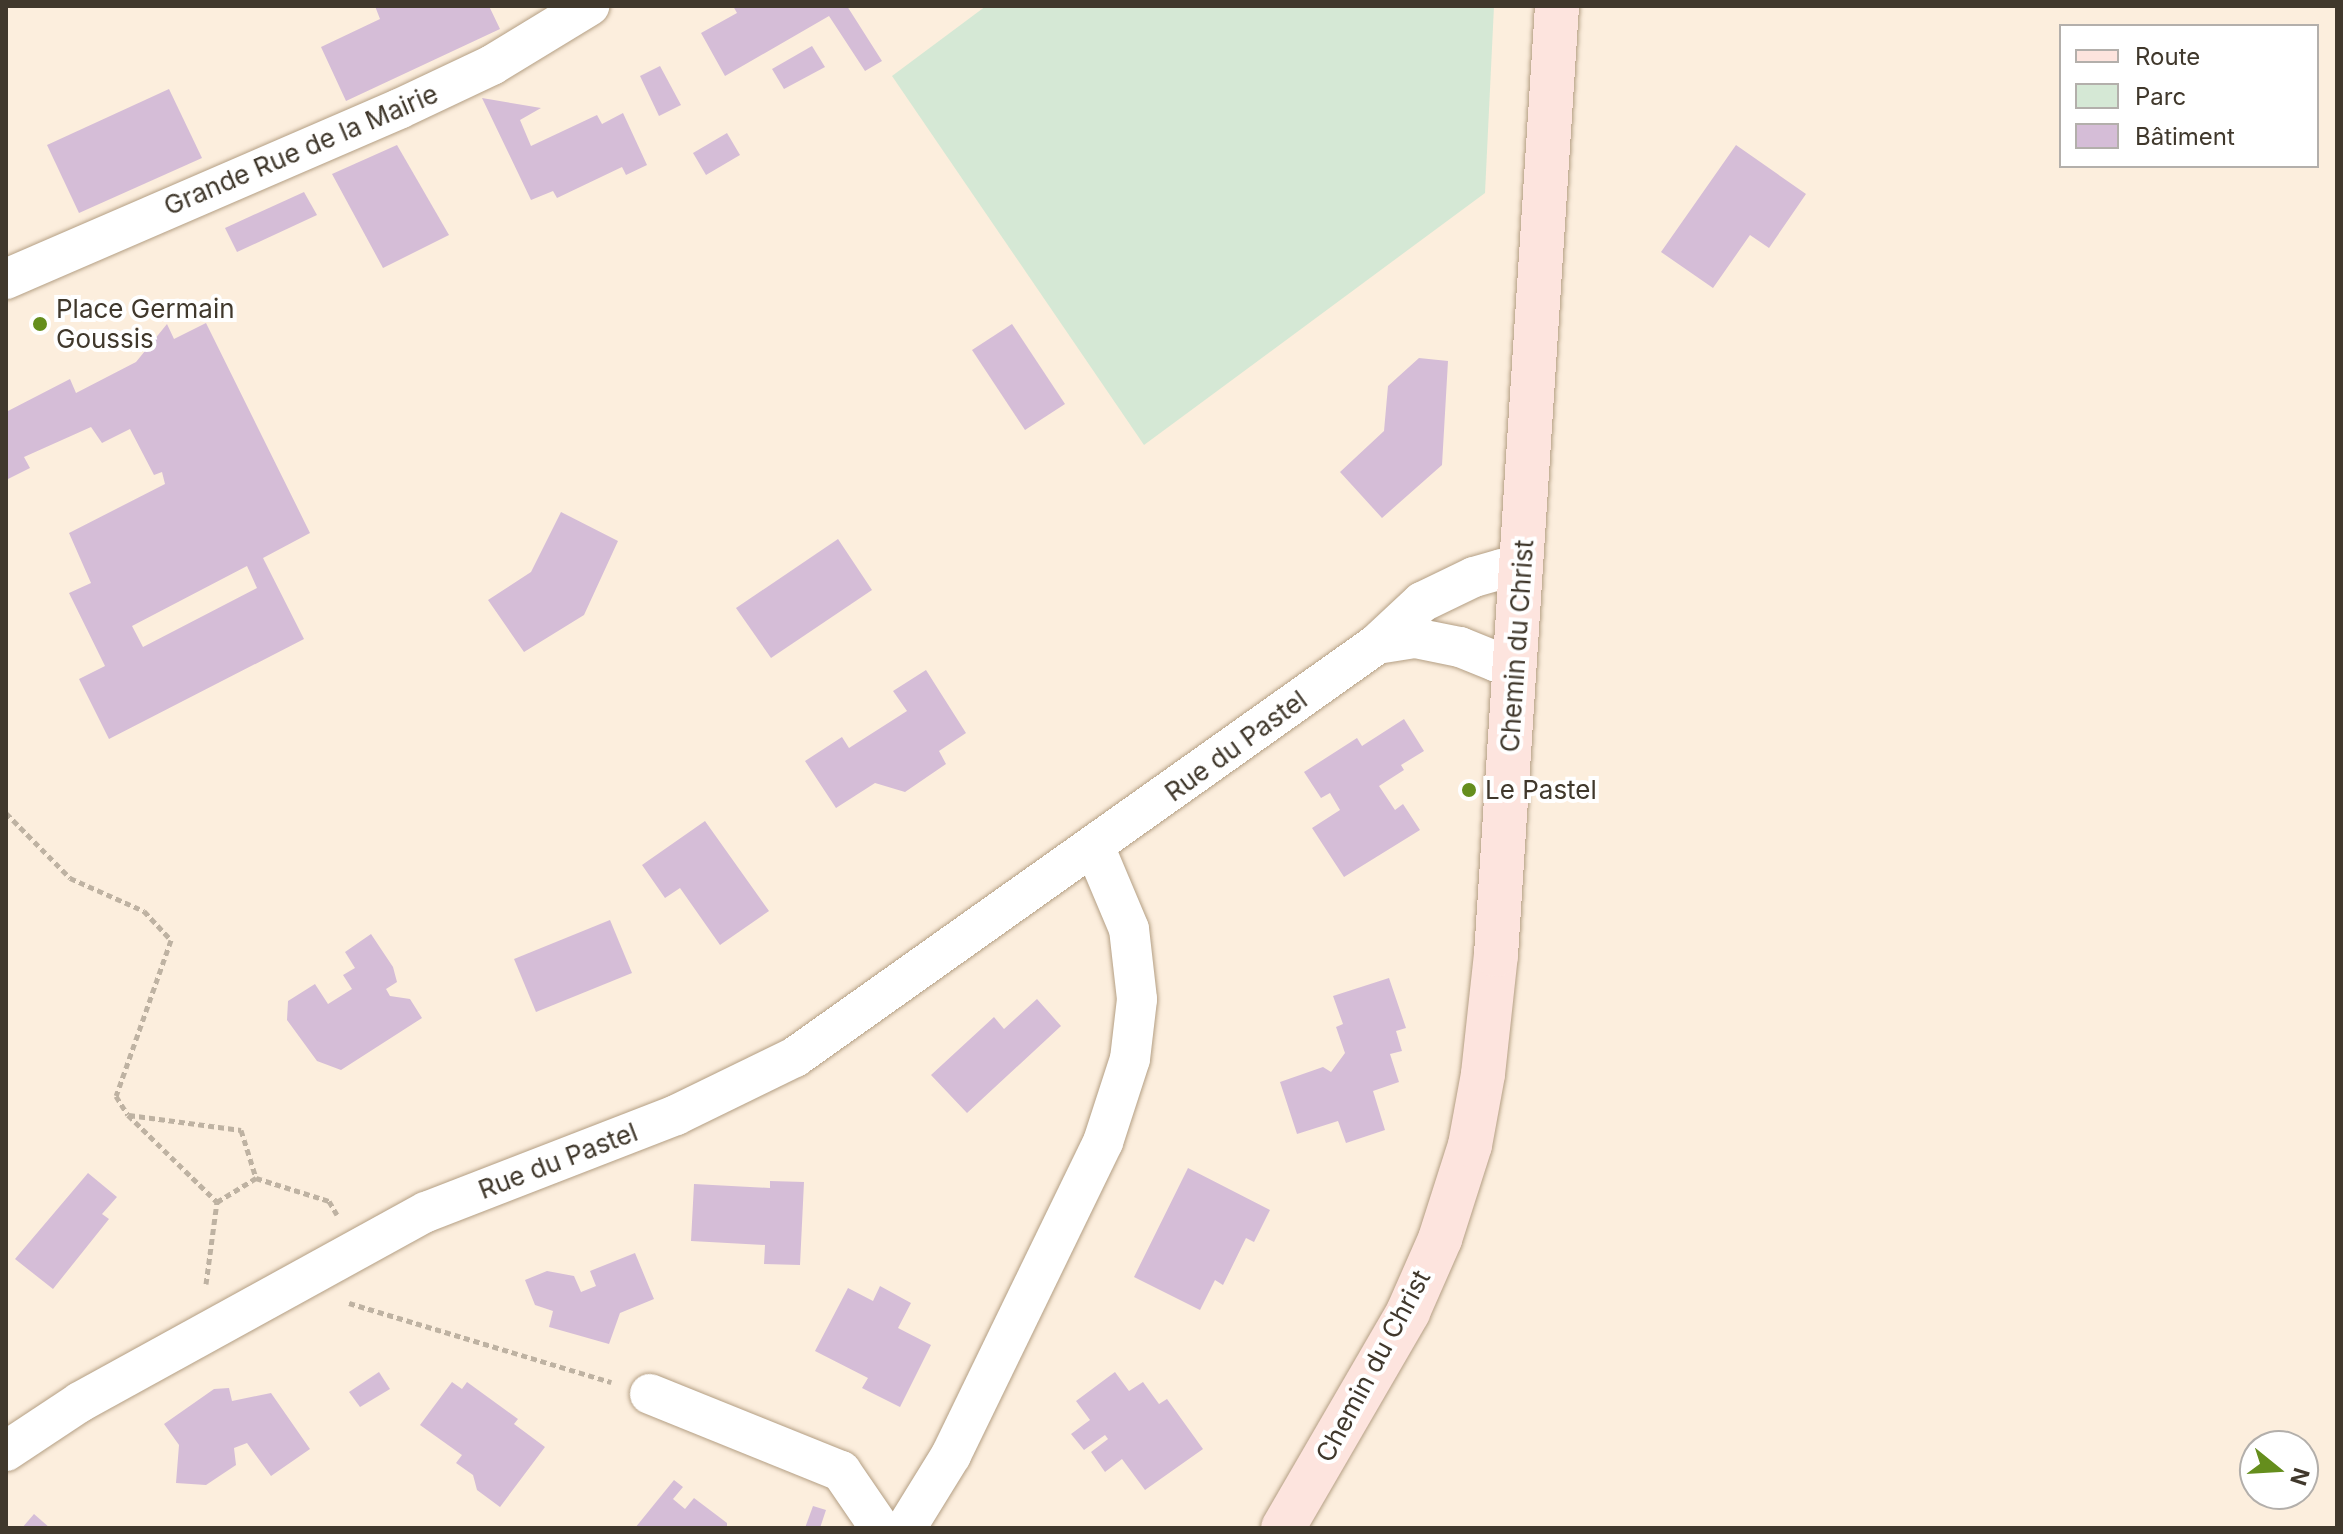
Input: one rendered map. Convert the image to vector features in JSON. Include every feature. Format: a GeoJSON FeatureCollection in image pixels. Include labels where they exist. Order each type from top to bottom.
{"type":"FeatureCollection","features":[{"type":"Feature","properties":{"kind":"street","name":"Grande Rue de la Mairie"},"geometry":{"type":"LineString","coordinates":[[6,279],[399,109],[492,65],[589,6]]}},
{"type":"Feature","properties":{"kind":"street","name":"Chemin du Christ"},"geometry":{"type":"LineString","coordinates":[[1283,1528],[1408,1312],[1440,1239],[1470,1145],[1483,1074],[1496,955],[1523,569],[1557,6]]}},
{"type":"Feature","properties":{"kind":"street","name":"Rue du Pastel"},"geometry":{"type":"LineString","coordinates":[[6,1451],[80,1402],[426,1212],[676,1115],[795,1057],[1095,848],[1377,644],[1422,602],[1474,577],[1502,569],[1523,569]]}},
{"type":"Feature","properties":{"kind":"street","name":"Rue du Pastel"},"geometry":{"type":"LineString","coordinates":[[1377,644],[1415,638],[1460,647],[1497,662],[1515,663]]}},
{"type":"Feature","properties":{"kind":"street"},"geometry":{"type":"LineString","coordinates":[[906,1528],[951,1455],[1103,1142],[1130,1059],[1137,999],[1129,929],[1095,848]]}},
{"type":"Feature","properties":{"kind":"street"},"geometry":{"type":"LineString","coordinates":[[650,1394],[841,1471],[880,1528]]}},
{"type":"Feature","properties":{"kind":"path"},"geometry":{"type":"LineString","coordinates":[[6,813],[70,878],[144,911],[171,940],[116,1096],[128,1115],[217,1202]]}},
{"type":"Feature","properties":{"kind":"path"},"geometry":{"type":"LineString","coordinates":[[128,1115],[241,1130],[256,1178]]}},
{"type":"Feature","properties":{"kind":"path"},"geometry":{"type":"LineString","coordinates":[[217,1202],[256,1178],[329,1201]]}},
{"type":"Feature","properties":{"kind":"path"},"geometry":{"type":"LineString","coordinates":[[206,1284],[217,1202]]}},
{"type":"Feature","properties":{"kind":"path"},"geometry":{"type":"LineString","coordinates":[[291,1286],[650,1394]]}},
{"type":"Feature","properties":{"kind":"green space"},"geometry":{"type":"Polygon","coordinates":[[[986,6],[1494,6],[1485,193],[1144,445],[892,76],[986,6]]]}},
{"type":"Feature","properties":{"kind":"building"},"geometry":{"type":"Polygon","coordinates":[[[375,6],[489,6],[500,29],[346,101],[321,47],[380,19],[375,6]]]}},
{"type":"Feature","properties":{"kind":"building"},"geometry":{"type":"Polygon","coordinates":[[[733,6],[847,6],[882,61],[865,71],[829,16],[725,76],[701,33],[737,13],[733,6]]]}},
{"type":"Feature","properties":{"kind":"building"},"geometry":{"type":"Polygon","coordinates":[[[812,46],[825,67],[784,89],[772,69],[812,46]]]}},
{"type":"Feature","properties":{"kind":"building"},"geometry":{"type":"Polygon","coordinates":[[[660,66],[681,105],[659,116],[640,76],[660,66]]]}},
{"type":"Feature","properties":{"kind":"building"},"geometry":{"type":"Polygon","coordinates":[[[169,89],[202,158],[79,213],[47,145],[169,89]]]}},
{"type":"Feature","properties":{"kind":"building"},"geometry":{"type":"Polygon","coordinates":[[[482,98],[541,108],[520,120],[531,146],[597,115],[602,124],[623,113],[647,165],[626,175],[622,167],[557,198],[553,191],[531,200],[482,98]]]}},
{"type":"Feature","properties":{"kind":"building"},"geometry":{"type":"Polygon","coordinates":[[[727,133],[740,155],[706,175],[693,153],[727,133]]]}},
{"type":"Feature","properties":{"kind":"building"},"geometry":{"type":"Polygon","coordinates":[[[397,145],[449,235],[383,268],[332,174],[397,145]]]}},
{"type":"Feature","properties":{"kind":"building"},"geometry":{"type":"Polygon","coordinates":[[[1736,145],[1806,194],[1769,248],[1750,235],[1713,288],[1661,252],[1736,145]]]}},
{"type":"Feature","properties":{"kind":"building"},"geometry":{"type":"Polygon","coordinates":[[[304,192],[317,215],[237,252],[225,228],[304,192]]]}},
{"type":"Feature","properties":{"kind":"building"},"geometry":{"type":"Polygon","coordinates":[[[206,323],[310,533],[263,558],[304,639],[109,739],[79,679],[105,666],[69,593],[91,583],[69,533],[165,484],[162,472],[154,475],[130,429],[102,443],[91,427],[24,457],[30,468],[6,480],[6,412],[70,379],[76,393],[136,362],[167,324],[174,339],[206,323]],[[247,566],[132,626],[143,647],[257,588],[247,566]]]}},
{"type":"Feature","properties":{"kind":"building"},"geometry":{"type":"Polygon","coordinates":[[[1012,324],[1065,404],[1025,430],[972,350],[1012,324]]]}},
{"type":"Feature","properties":{"kind":"building"},"geometry":{"type":"Polygon","coordinates":[[[1419,358],[1448,361],[1442,465],[1382,518],[1340,472],[1384,431],[1388,386],[1419,358]]]}},
{"type":"Feature","properties":{"kind":"building"},"geometry":{"type":"Polygon","coordinates":[[[561,512],[618,541],[584,615],[524,652],[488,600],[531,572],[561,512]]]}},
{"type":"Feature","properties":{"kind":"building"},"geometry":{"type":"Polygon","coordinates":[[[838,539],[872,590],[771,658],[736,608],[838,539]]]}},
{"type":"Feature","properties":{"kind":"building"},"geometry":{"type":"Polygon","coordinates":[[[926,670],[966,733],[939,751],[946,764],[905,792],[875,783],[836,808],[805,761],[842,737],[849,748],[907,711],[893,691],[926,670]]]}},
{"type":"Feature","properties":{"kind":"building"},"geometry":{"type":"Polygon","coordinates":[[[1404,719],[1424,751],[1401,765],[1404,770],[1379,786],[1395,810],[1403,804],[1420,830],[1344,877],[1312,828],[1340,810],[1330,793],[1321,798],[1304,772],[1357,738],[1362,746],[1404,719]]]}},
{"type":"Feature","properties":{"kind":"building"},"geometry":{"type":"Polygon","coordinates":[[[705,821],[769,911],[720,945],[680,888],[665,898],[642,865],[705,821]]]}},
{"type":"Feature","properties":{"kind":"building"},"geometry":{"type":"Polygon","coordinates":[[[610,920],[632,973],[536,1012],[514,959],[610,920]]]}},
{"type":"Feature","properties":{"kind":"building"},"geometry":{"type":"Polygon","coordinates":[[[371,934],[393,967],[397,982],[386,989],[390,996],[410,999],[422,1018],[341,1070],[317,1061],[287,1020],[288,1001],[315,984],[328,1004],[352,989],[343,975],[355,968],[345,952],[371,934]]]}},
{"type":"Feature","properties":{"kind":"building"},"geometry":{"type":"Polygon","coordinates":[[[1389,978],[1406,1028],[1396,1031],[1402,1051],[1390,1054],[1399,1082],[1373,1091],[1385,1130],[1346,1143],[1338,1121],[1297,1134],[1280,1082],[1323,1067],[1331,1072],[1345,1053],[1336,1027],[1343,1024],[1333,996],[1389,978]]]}},
{"type":"Feature","properties":{"kind":"building"},"geometry":{"type":"Polygon","coordinates":[[[1037,999],[1061,1026],[967,1113],[931,1075],[994,1017],[1004,1029],[1037,999]]]}},
{"type":"Feature","properties":{"kind":"building"},"geometry":{"type":"Polygon","coordinates":[[[1188,1168],[1270,1210],[1254,1242],[1246,1238],[1223,1285],[1215,1280],[1200,1310],[1134,1277],[1188,1168]]]}},
{"type":"Feature","properties":{"kind":"building"},"geometry":{"type":"Polygon","coordinates":[[[88,1173],[117,1197],[102,1214],[109,1219],[53,1289],[15,1259],[88,1173]]]}},
{"type":"Feature","properties":{"kind":"building"},"geometry":{"type":"Polygon","coordinates":[[[770,1181],[804,1182],[800,1265],[764,1264],[765,1245],[691,1241],[694,1184],[770,1188],[770,1181]]]}},
{"type":"Feature","properties":{"kind":"building"},"geometry":{"type":"Polygon","coordinates":[[[635,1253],[654,1299],[620,1313],[609,1344],[549,1327],[553,1311],[535,1305],[525,1280],[547,1271],[574,1276],[581,1292],[596,1286],[590,1271],[635,1253]]]}},
{"type":"Feature","properties":{"kind":"building"},"geometry":{"type":"Polygon","coordinates":[[[880,1286],[911,1303],[898,1328],[931,1345],[900,1407],[862,1388],[868,1378],[815,1351],[848,1288],[873,1301],[880,1286]]]}},
{"type":"Feature","properties":{"kind":"building"},"geometry":{"type":"Polygon","coordinates":[[[379,1372],[390,1389],[360,1407],[349,1392],[379,1372]]]}},
{"type":"Feature","properties":{"kind":"building"},"geometry":{"type":"Polygon","coordinates":[[[1115,1372],[1129,1391],[1143,1382],[1159,1404],[1167,1399],[1203,1449],[1145,1490],[1122,1459],[1105,1472],[1091,1452],[1108,1439],[1105,1435],[1084,1450],[1071,1434],[1090,1420],[1076,1401],[1115,1372]]]}},
{"type":"Feature","properties":{"kind":"building"},"geometry":{"type":"Polygon","coordinates":[[[452,1382],[462,1389],[467,1382],[518,1419],[514,1424],[545,1447],[500,1507],[477,1490],[473,1475],[456,1463],[462,1455],[420,1425],[452,1382]]]}},
{"type":"Feature","properties":{"kind":"building"},"geometry":{"type":"Polygon","coordinates":[[[229,1388],[232,1401],[271,1393],[310,1449],[271,1476],[247,1443],[234,1448],[236,1465],[206,1485],[176,1483],[179,1445],[164,1424],[214,1389],[229,1388]]]}},
{"type":"Feature","properties":{"kind":"building"},"geometry":{"type":"Polygon","coordinates":[[[674,1480],[683,1487],[673,1499],[685,1509],[694,1498],[727,1523],[727,1528],[635,1528],[674,1480]]]}},
{"type":"Feature","properties":{"kind":"building"},"geometry":{"type":"Polygon","coordinates":[[[813,1506],[826,1510],[820,1528],[805,1528],[813,1506]]]}},
{"type":"Feature","properties":{"kind":"building"},"geometry":{"type":"Polygon","coordinates":[[[34,1514],[50,1528],[22,1528],[34,1514]]]}},
{"type":"Feature","properties":{"kind":"place","name":"Place Germain Goussis"},"geometry":{"type":"Point","coordinates":[40,324]}},
{"type":"Feature","properties":{"kind":"place","name":"Le Pastel"},"geometry":{"type":"Point","coordinates":[1469,790]}}]}
